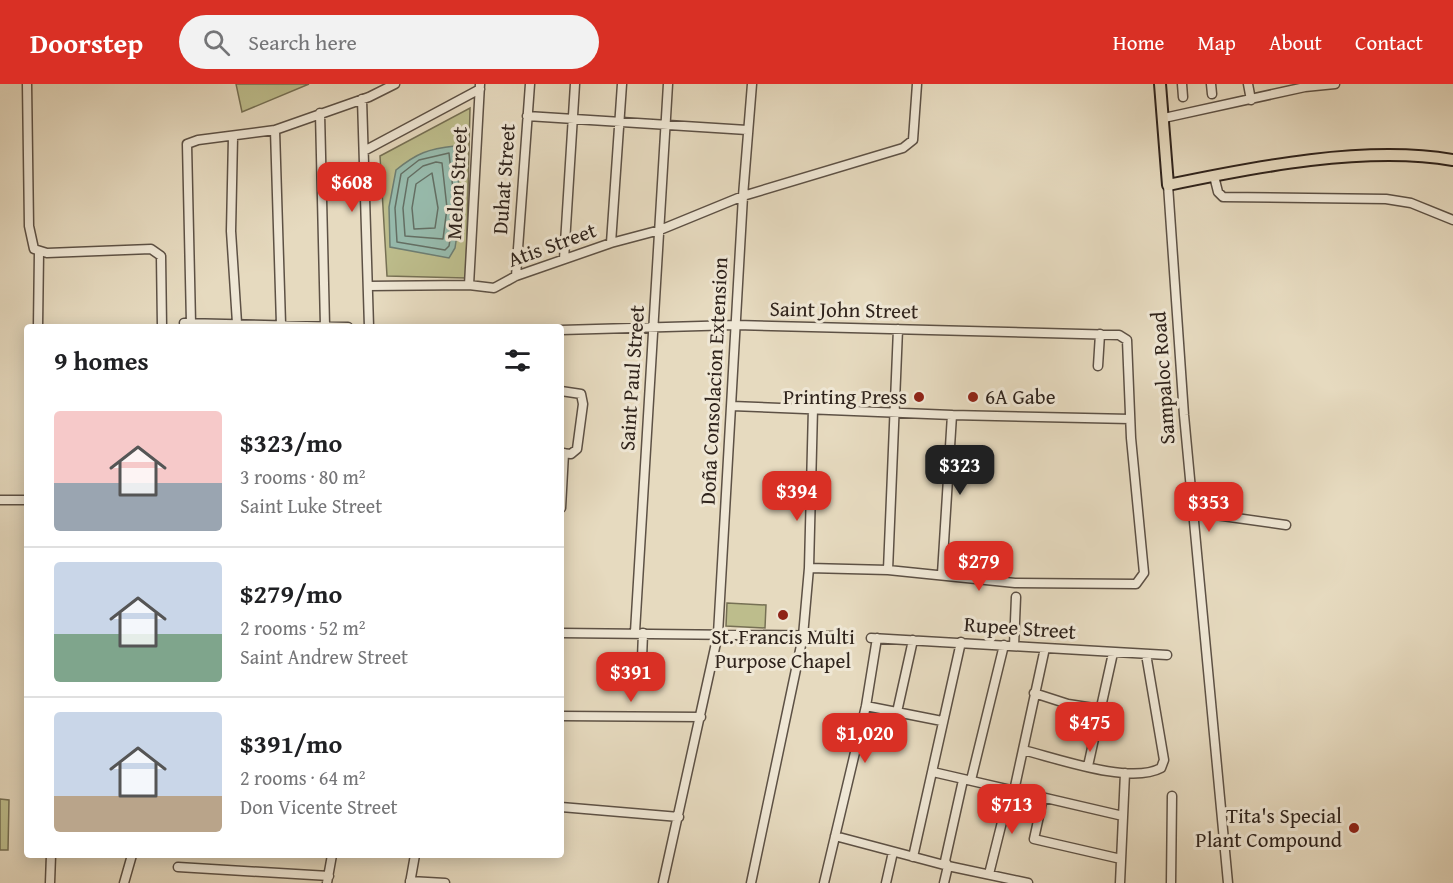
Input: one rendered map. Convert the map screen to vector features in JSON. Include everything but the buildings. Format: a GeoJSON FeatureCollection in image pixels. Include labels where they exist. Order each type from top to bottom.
{"type":"FeatureCollection","features":[{"type":"Feature","properties":{"kind":"main road","name":"Sampaloc Road"},"geometry":{"type":"LineString","coordinates":[[1160,84],[1168,185]]}},
{"type":"Feature","properties":{"kind":"main road"},"geometry":{"type":"LineString","coordinates":[[1168,185],[1298,163],[1367,157],[1434,157],[1453,160]]}},
{"type":"Feature","properties":{"kind":"street"},"geometry":{"type":"LineString","coordinates":[[27,84],[29,226],[33,247],[39,252],[152,249],[158,251],[161,256],[162,324]]}},
{"type":"Feature","properties":{"kind":"street"},"geometry":{"type":"LineString","coordinates":[[275,130],[281,324],[188,323],[187,144],[198,140],[275,130],[362,99],[395,84]]}},
{"type":"Feature","properties":{"kind":"street","name":"Duhat Street"},"geometry":{"type":"LineString","coordinates":[[516,276],[530,84]]}},
{"type":"Feature","properties":{"kind":"street"},"geometry":{"type":"LineString","coordinates":[[564,259],[575,84]]}},
{"type":"Feature","properties":{"kind":"street"},"geometry":{"type":"LineString","coordinates":[[611,243],[621,84]]}},
{"type":"Feature","properties":{"kind":"street","name":"Saint Paul Street"},"geometry":{"type":"LineString","coordinates":[[641,684],[639,632],[653,327],[668,84]]}},
{"type":"Feature","properties":{"kind":"street","name":"Doña Consolacion Extension"},"geometry":{"type":"LineString","coordinates":[[663,883],[701,717],[717,634],[747,130],[752,84]]}},
{"type":"Feature","properties":{"kind":"street","name":"Atis Street"},"geometry":{"type":"LineString","coordinates":[[368,286],[469,285],[494,288],[516,276],[611,243],[660,230],[743,196],[910,145],[914,140],[917,84]]}},
{"type":"Feature","properties":{"kind":"street"},"geometry":{"type":"LineString","coordinates":[[1182,84],[1183,97]]}},
{"type":"Feature","properties":{"kind":"street"},"geometry":{"type":"LineString","coordinates":[[1211,84],[1212,94]]}},
{"type":"Feature","properties":{"kind":"street"},"geometry":{"type":"LineString","coordinates":[[1248,84],[1251,100]]}},
{"type":"Feature","properties":{"kind":"street"},"geometry":{"type":"LineString","coordinates":[[1164,118],[1251,100],[1304,86],[1335,84]]}},
{"type":"Feature","properties":{"kind":"street"},"geometry":{"type":"LineString","coordinates":[[364,151],[480,86]]}},
{"type":"Feature","properties":{"kind":"street","name":"Melon Street"},"geometry":{"type":"LineString","coordinates":[[469,285],[480,86]]}},
{"type":"Feature","properties":{"kind":"street"},"geometry":{"type":"LineString","coordinates":[[362,99],[369,324]]}},
{"type":"Feature","properties":{"kind":"street"},"geometry":{"type":"LineString","coordinates":[[320,113],[325,324]]}},
{"type":"Feature","properties":{"kind":"street"},"geometry":{"type":"LineString","coordinates":[[527,116],[747,130]]}},
{"type":"Feature","properties":{"kind":"street"},"geometry":{"type":"LineString","coordinates":[[233,137],[231,231],[237,323]]}},
{"type":"Feature","properties":{"kind":"street"},"geometry":{"type":"LineString","coordinates":[[1214,176],[1218,192],[1223,197],[1386,199],[1411,203],[1453,220]]}},
{"type":"Feature","properties":{"kind":"street","name":"Sampaloc Road"},"geometry":{"type":"LineString","coordinates":[[1168,185],[1184,416],[1228,883]]}},
{"type":"Feature","properties":{"kind":"street"},"geometry":{"type":"LineString","coordinates":[[38,324],[39,252]]}},
{"type":"Feature","properties":{"kind":"street","name":"Saint John Street"},"geometry":{"type":"LineString","coordinates":[[564,330],[735,325],[1100,334],[1125,338],[1128,344],[1130,419]]}},
{"type":"Feature","properties":{"kind":"street"},"geometry":{"type":"LineString","coordinates":[[888,570],[898,329]]}},
{"type":"Feature","properties":{"kind":"street"},"geometry":{"type":"LineString","coordinates":[[1098,366],[1100,334]]}},
{"type":"Feature","properties":{"kind":"street"},"geometry":{"type":"LineString","coordinates":[[564,392],[581,394],[582,404],[578,449],[571,454],[564,453]]}},
{"type":"Feature","properties":{"kind":"street"},"geometry":{"type":"LineString","coordinates":[[732,406],[952,415],[1130,419],[1144,573],[1133,585],[1015,583],[888,570],[809,568]]}},
{"type":"Feature","properties":{"kind":"street"},"geometry":{"type":"LineString","coordinates":[[751,883],[803,636],[809,568],[813,408]]}},
{"type":"Feature","properties":{"kind":"street"},"geometry":{"type":"LineString","coordinates":[[942,574],[952,415]]}},
{"type":"Feature","properties":{"kind":"street"},"geometry":{"type":"LineString","coordinates":[[0,500],[24,500]]}},
{"type":"Feature","properties":{"kind":"street"},"geometry":{"type":"LineString","coordinates":[[1194,512],[1286,525]]}},
{"type":"Feature","properties":{"kind":"street"},"geometry":{"type":"LineString","coordinates":[[944,883],[948,866],[945,861],[967,780],[1009,645],[1016,597]]}},
{"type":"Feature","properties":{"kind":"street"},"geometry":{"type":"LineString","coordinates":[[564,633],[846,636]]}},
{"type":"Feature","properties":{"kind":"street","name":"Rupee Street"},"geometry":{"type":"LineString","coordinates":[[866,706],[874,638],[1167,655]]}},
{"type":"Feature","properties":{"kind":"street"},"geometry":{"type":"LineString","coordinates":[[897,712],[913,640]]}},
{"type":"Feature","properties":{"kind":"street"},"geometry":{"type":"LineString","coordinates":[[913,857],[961,642]]}},
{"type":"Feature","properties":{"kind":"street"},"geometry":{"type":"LineString","coordinates":[[989,874],[1023,750],[1045,648]]}},
{"type":"Feature","properties":{"kind":"street"},"geometry":{"type":"LineString","coordinates":[[1088,766],[1113,653]]}},
{"type":"Feature","properties":{"kind":"street"},"geometry":{"type":"LineString","coordinates":[[1023,750],[1125,773],[1155,771],[1161,768],[1164,760],[1146,654]]}},
{"type":"Feature","properties":{"kind":"street"},"geometry":{"type":"LineString","coordinates":[[1034,693],[1068,704],[1100,709]]}},
{"type":"Feature","properties":{"kind":"street"},"geometry":{"type":"LineString","coordinates":[[824,883],[866,706],[942,721]]}},
{"type":"Feature","properties":{"kind":"street"},"geometry":{"type":"LineString","coordinates":[[564,716],[701,717]]}},
{"type":"Feature","properties":{"kind":"street"},"geometry":{"type":"LineString","coordinates":[[933,772],[1123,816]]}},
{"type":"Feature","properties":{"kind":"street"},"geometry":{"type":"LineString","coordinates":[[1120,883],[1125,773]]}},
{"type":"Feature","properties":{"kind":"street"},"geometry":{"type":"LineString","coordinates":[[1171,883],[1172,796]]}},
{"type":"Feature","properties":{"kind":"street"},"geometry":{"type":"LineString","coordinates":[[1043,798],[1034,839],[1121,859]]}},
{"type":"Feature","properties":{"kind":"street"},"geometry":{"type":"LineString","coordinates":[[564,807],[679,817]]}},
{"type":"Feature","properties":{"kind":"street"},"geometry":{"type":"LineString","coordinates":[[835,836],[948,866],[1028,883]]}},
{"type":"Feature","properties":{"kind":"street"},"geometry":{"type":"LineString","coordinates":[[885,883],[893,852]]}},
{"type":"Feature","properties":{"kind":"street"},"geometry":{"type":"LineString","coordinates":[[50,883],[51,858]]}},
{"type":"Feature","properties":{"kind":"street"},"geometry":{"type":"LineString","coordinates":[[124,883],[131,858]]}},
{"type":"Feature","properties":{"kind":"street"},"geometry":{"type":"LineString","coordinates":[[178,867],[328,879],[332,858]]}},
{"type":"Feature","properties":{"kind":"street"},"geometry":{"type":"LineString","coordinates":[[414,858],[410,882],[445,883]]}},
{"type":"Feature","properties":{"kind":"green space"},"geometry":{"type":"Polygon","coordinates":[[[236,84],[309,84],[242,112],[236,84]]]}},
{"type":"Feature","properties":{"kind":"green space"},"geometry":{"type":"Polygon","coordinates":[[[470,108],[466,278],[387,276],[380,156],[470,108]]]}},
{"type":"Feature","properties":{"kind":"green space"},"geometry":{"type":"Polygon","coordinates":[[[727,603],[766,605],[765,628],[726,626],[727,603]]]}},
{"type":"Feature","properties":{"kind":"green space"},"geometry":{"type":"Polygon","coordinates":[[[0,799],[9,800],[8,850],[0,850],[0,799]]]}},
{"type":"Feature","properties":{"kind":"water"},"geometry":{"type":"Polygon","coordinates":[[[455,146],[461,208],[455,248],[449,258],[390,247],[389,207],[396,170],[423,153],[455,146]]]}},
{"type":"Feature","properties":{"kind":"place","name":"Printing Press"},"geometry":{"type":"Point","coordinates":[919,397]}},
{"type":"Feature","properties":{"kind":"place","name":"6A Gabe"},"geometry":{"type":"Point","coordinates":[973,397]}},
{"type":"Feature","properties":{"kind":"place","name":"St. Francis Multi Purpose Chapel"},"geometry":{"type":"Point","coordinates":[783,615]}},
{"type":"Feature","properties":{"kind":"place","name":"Tita's Special Plant Compound"},"geometry":{"type":"Point","coordinates":[1354,828]}}]}
